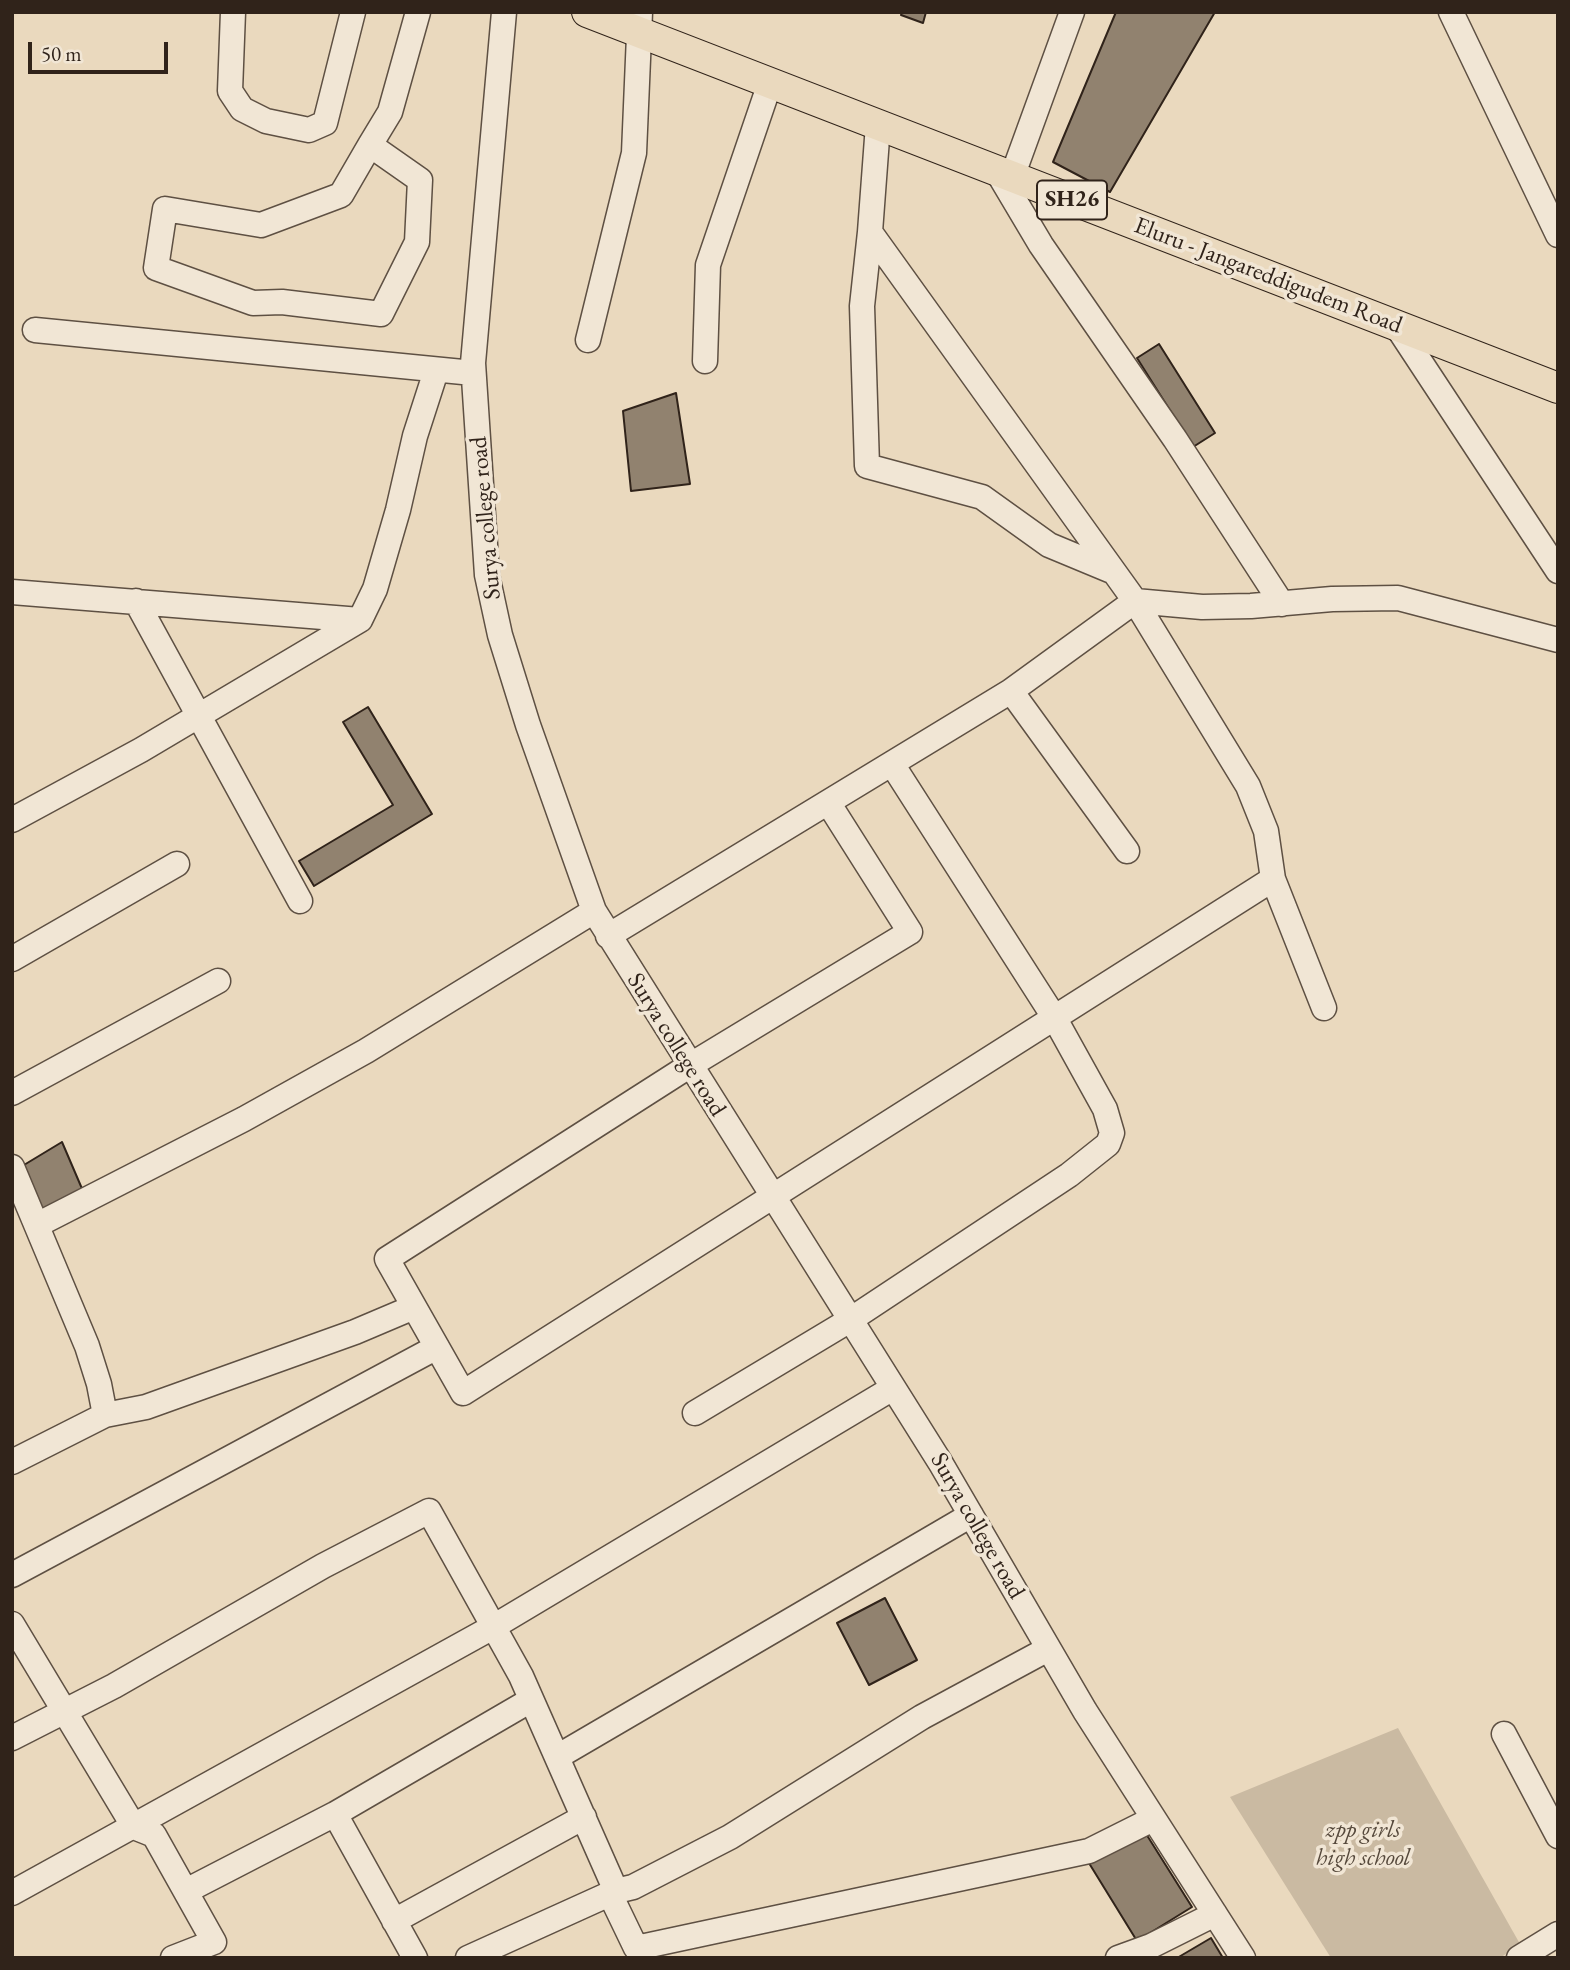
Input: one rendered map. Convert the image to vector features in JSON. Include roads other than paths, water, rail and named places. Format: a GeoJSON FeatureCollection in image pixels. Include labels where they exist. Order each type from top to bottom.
{"type":"FeatureCollection","features":[{"type":"Feature","properties":{"kind":"main road","name":"Eluru - Jangareddigudem Road"},"geometry":{"type":"LineString","coordinates":[[587,12],[638,23],[770,83],[1558,388]]}},
{"type":"Feature","properties":{"kind":"street"},"geometry":{"type":"LineString","coordinates":[[233,12],[230,91],[242,109],[266,121],[309,130],[325,123],[353,12]]}},
{"type":"Feature","properties":{"kind":"street"},"geometry":{"type":"LineString","coordinates":[[370,145],[420,180],[417,242],[381,314],[282,302],[253,303],[156,268],[165,209],[261,225],[341,195],[370,145],[390,112],[418,12]]}},
{"type":"Feature","properties":{"kind":"street","name":"Surya college road"},"geometry":{"type":"LineString","coordinates":[[504,12],[473,373],[488,575],[500,635],[560,820],[594,911],[971,1514],[1048,1649],[1153,1819],[1243,1958]]}},
{"type":"Feature","properties":{"kind":"street"},"geometry":{"type":"LineString","coordinates":[[1072,12],[1005,174],[1041,245],[1175,439],[1282,604]]}},
{"type":"Feature","properties":{"kind":"street"},"geometry":{"type":"LineString","coordinates":[[1451,12],[1558,235]]}},
{"type":"Feature","properties":{"kind":"street"},"geometry":{"type":"LineString","coordinates":[[588,340],[634,153],[638,23]]}},
{"type":"Feature","properties":{"kind":"street"},"geometry":{"type":"LineString","coordinates":[[705,361],[708,265],[770,83]]}},
{"type":"Feature","properties":{"kind":"street"},"geometry":{"type":"LineString","coordinates":[[878,125],[862,306],[867,466],[982,497],[1049,545],[1115,572]]}},
{"type":"Feature","properties":{"kind":"street"},"geometry":{"type":"LineString","coordinates":[[870,232],[1135,601],[1248,786],[1266,831],[1273,880],[1324,1008]]}},
{"type":"Feature","properties":{"kind":"street"},"geometry":{"type":"LineString","coordinates":[[1396,325],[1558,571]]}},
{"type":"Feature","properties":{"kind":"street"},"geometry":{"type":"LineString","coordinates":[[35,330],[473,373]]}},
{"type":"Feature","properties":{"kind":"street"},"geometry":{"type":"LineString","coordinates":[[12,820],[360,620],[375,589],[398,510],[415,436],[436,371]]}},
{"type":"Feature","properties":{"kind":"street"},"geometry":{"type":"LineString","coordinates":[[12,592],[360,620]]}},
{"type":"Feature","properties":{"kind":"street"},"geometry":{"type":"LineString","coordinates":[[608,936],[1011,691],[1135,601],[1202,607],[1398,598],[1558,640]]}},
{"type":"Feature","properties":{"kind":"street"},"geometry":{"type":"LineString","coordinates":[[136,601],[300,901]]}},
{"type":"Feature","properties":{"kind":"street"},"geometry":{"type":"LineString","coordinates":[[1011,691],[1127,851]]}},
{"type":"Feature","properties":{"kind":"street"},"geometry":{"type":"LineString","coordinates":[[695,1413],[850,1320],[1069,1175],[1108,1144],[1112,1133],[1105,1109],[1054,1017],[892,764]]}},
{"type":"Feature","properties":{"kind":"street"},"geometry":{"type":"LineString","coordinates":[[829,804],[910,932],[689,1066],[387,1259],[463,1393],[1273,880]]}},
{"type":"Feature","properties":{"kind":"street"},"geometry":{"type":"LineString","coordinates":[[12,959],[177,864]]}},
{"type":"Feature","properties":{"kind":"street"},"geometry":{"type":"LineString","coordinates":[[37,1225],[244,1119],[366,1051],[594,911]]}},
{"type":"Feature","properties":{"kind":"street"},"geometry":{"type":"LineString","coordinates":[[12,1093],[218,981]]}},
{"type":"Feature","properties":{"kind":"street"},"geometry":{"type":"LineString","coordinates":[[12,1167],[87,1346],[100,1384],[105,1415]]}},
{"type":"Feature","properties":{"kind":"street"},"geometry":{"type":"LineString","coordinates":[[12,1462],[105,1415],[146,1407],[355,1332],[414,1307]]}},
{"type":"Feature","properties":{"kind":"street"},"geometry":{"type":"LineString","coordinates":[[12,1575],[437,1347]]}},
{"type":"Feature","properties":{"kind":"street"},"geometry":{"type":"LineString","coordinates":[[12,1893],[493,1627],[893,1388]]}},
{"type":"Feature","properties":{"kind":"street"},"geometry":{"type":"LineString","coordinates":[[12,1738],[62,1710],[114,1686],[323,1566],[429,1511],[493,1627],[558,1757],[635,1948],[1089,1851],[1153,1819]]}},
{"type":"Feature","properties":{"kind":"street"},"geometry":{"type":"LineString","coordinates":[[558,1757],[971,1514]]}},
{"type":"Feature","properties":{"kind":"street"},"geometry":{"type":"LineString","coordinates":[[12,1624],[134,1827],[154,1835],[214,1942],[173,1958]]}},
{"type":"Feature","properties":{"kind":"street"},"geometry":{"type":"LineString","coordinates":[[468,1958],[504,1950],[613,1892],[634,1887],[730,1837],[922,1717],[1048,1649]]}},
{"type":"Feature","properties":{"kind":"street"},"geometry":{"type":"LineString","coordinates":[[186,1891],[335,1814],[531,1700]]}},
{"type":"Feature","properties":{"kind":"street"},"geometry":{"type":"LineString","coordinates":[[1504,1734],[1558,1836]]}},
{"type":"Feature","properties":{"kind":"street"},"geometry":{"type":"LineString","coordinates":[[335,1814],[415,1958]]}},
{"type":"Feature","properties":{"kind":"street"},"geometry":{"type":"LineString","coordinates":[[394,1920],[584,1817]]}},
{"type":"Feature","properties":{"kind":"street"},"geometry":{"type":"LineString","coordinates":[[1118,1958],[1151,1946],[1215,1914]]}},
{"type":"Feature","properties":{"kind":"street"},"geometry":{"type":"LineString","coordinates":[[1519,1958],[1558,1934]]}},
{"type":"Feature","properties":{"kind":"park label","name":"zpp girls high school"},"geometry":{"type":"Point","coordinates":[1363,1844]}}]}
